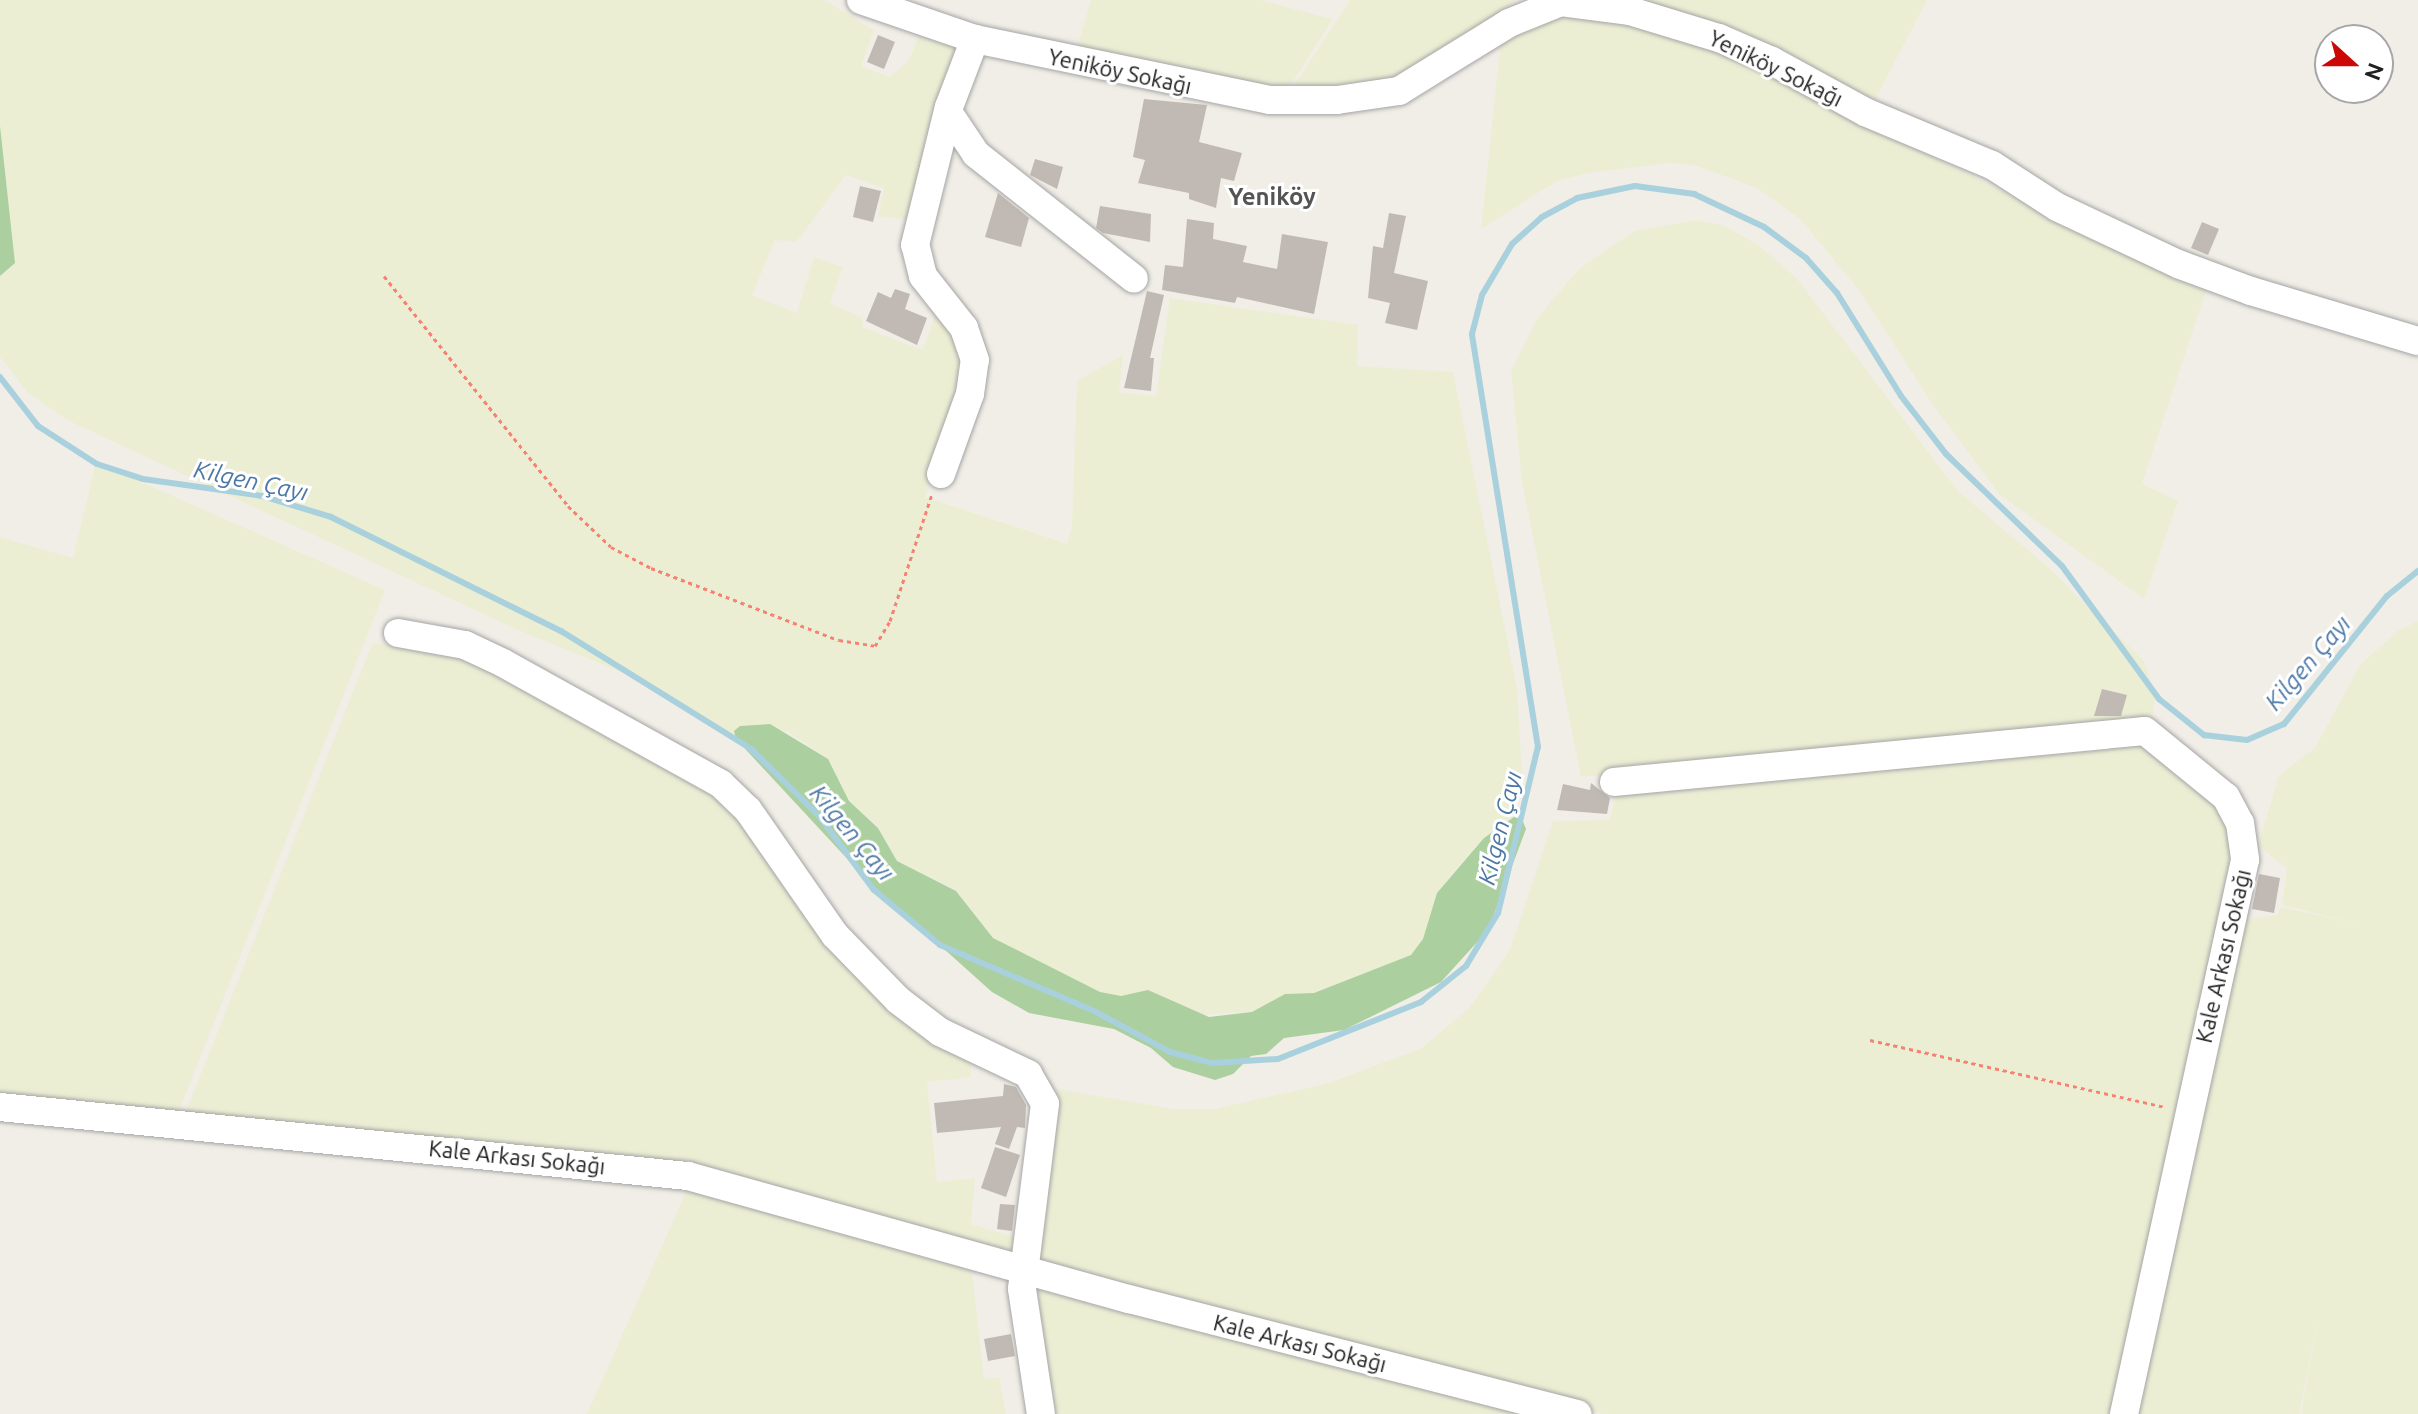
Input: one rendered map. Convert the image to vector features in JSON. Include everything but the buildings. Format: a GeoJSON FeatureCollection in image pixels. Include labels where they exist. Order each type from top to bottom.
{"type":"FeatureCollection","features":[{"type":"Feature","properties":{"kind":"street","name":"Yeniköy Sokağı"},"geometry":{"type":"LineString","coordinates":[[861,0],[975,39],[1213,92],[1270,100],[1337,100],[1399,91],[1509,23],[1561,2],[1586,2],[1732,44],[1865,112],[1992,165],[2057,207],[2199,272],[2418,341]]}},
{"type":"Feature","properties":{"kind":"street"},"geometry":{"type":"LineString","coordinates":[[941,474],[975,374],[968,335],[915,260],[917,227],[948,112],[975,39]]}},
{"type":"Feature","properties":{"kind":"street"},"geometry":{"type":"LineString","coordinates":[[948,112],[976,154],[1134,279]]}},
{"type":"Feature","properties":{"kind":"street"},"geometry":{"type":"LineString","coordinates":[[398,633],[465,645],[721,784],[748,810],[835,935],[898,1000],[940,1032],[1028,1074],[1045,1104],[1023,1269],[1024,1318],[1041,1414]]}},
{"type":"Feature","properties":{"kind":"street","name":"Kale Arkası Sokağı"},"geometry":{"type":"LineString","coordinates":[[1614,782],[2130,731],[2156,735],[2226,797],[2236,811],[2245,851],[2124,1414]]}},
{"type":"Feature","properties":{"kind":"street","name":"Kale Arkası Sokağı"},"geometry":{"type":"LineString","coordinates":[[0,1107],[688,1176],[1023,1269],[1578,1414]]}},
{"type":"Feature","properties":{"kind":"path"},"geometry":{"type":"LineString","coordinates":[[384,276],[568,506],[611,547],[651,568],[839,640],[867,647],[886,633],[941,474]]}},
{"type":"Feature","properties":{"kind":"path"},"geometry":{"type":"LineString","coordinates":[[1870,1040],[2189,1112]]}},
{"type":"Feature","properties":{"kind":"green space"},"geometry":{"type":"Polygon","coordinates":[[[0,0],[824,0],[874,30],[861,66],[890,77],[909,60],[921,31],[960,45],[909,220],[878,216],[884,188],[846,175],[802,235],[794,242],[775,240],[752,295],[797,313],[814,257],[843,267],[830,303],[863,318],[862,327],[923,350],[936,312],[964,348],[958,398],[925,497],[1067,544],[1072,525],[1077,381],[1123,355],[1119,392],[1156,396],[1170,298],[1358,325],[1357,366],[1453,372],[1517,688],[1522,775],[1514,817],[1484,838],[1447,880],[1423,939],[1411,955],[1314,993],[1285,994],[1252,1012],[1196,1015],[1148,990],[1121,997],[1100,992],[1034,961],[993,938],[956,890],[897,861],[878,827],[849,801],[828,759],[787,731],[734,731],[736,739],[640,680],[516,629],[67,420],[27,392],[0,357],[0,276],[15,263],[0,126],[0,0]]]}},
{"type":"Feature","properties":{"kind":"green space"},"geometry":{"type":"Polygon","coordinates":[[[1091,0],[1259,0],[1333,19],[1287,91],[1077,49],[1091,0]]]}},
{"type":"Feature","properties":{"kind":"green space"},"geometry":{"type":"Polygon","coordinates":[[[1350,0],[1516,0],[1443,51],[1382,84],[1290,92],[1350,0]]]}},
{"type":"Feature","properties":{"kind":"green space"},"geometry":{"type":"Polygon","coordinates":[[[1632,0],[1927,0],[1875,100],[1761,43],[1632,0]]]}},
{"type":"Feature","properties":{"kind":"green space"},"geometry":{"type":"Polygon","coordinates":[[[1603,14],[1736,58],[2052,216],[2208,285],[2142,484],[2178,501],[2144,599],[2000,495],[1931,402],[1859,290],[1800,219],[1757,188],[1694,165],[1669,163],[1587,173],[1557,181],[1481,229],[1501,40],[1560,15],[1603,14]]]}},
{"type":"Feature","properties":{"kind":"green space"},"geometry":{"type":"Polygon","coordinates":[[[0,126],[15,263],[0,276],[0,126]]]}},
{"type":"Feature","properties":{"kind":"green space"},"geometry":{"type":"Polygon","coordinates":[[[1696,220],[1723,225],[1760,246],[1798,280],[1958,491],[2048,567],[2144,661],[2155,696],[2152,723],[1581,777],[1522,482],[1511,371],[1538,317],[1579,269],[1634,231],[1696,220]]]}},
{"type":"Feature","properties":{"kind":"green space"},"geometry":{"type":"Polygon","coordinates":[[[96,462],[385,590],[178,1114],[0,1099],[0,537],[73,558],[96,462]]]}},
{"type":"Feature","properties":{"kind":"green space"},"geometry":{"type":"Polygon","coordinates":[[[2418,621],[2418,1414],[2301,1414],[2318,1318],[2299,1414],[2130,1414],[2235,921],[2277,915],[2281,907],[2362,925],[2282,905],[2287,868],[2258,846],[2279,775],[2315,748],[2360,665],[2399,630],[2418,621]]]}},
{"type":"Feature","properties":{"kind":"green space"},"geometry":{"type":"Polygon","coordinates":[[[416,641],[440,644],[720,790],[814,915],[970,1056],[971,1077],[927,1082],[937,1182],[975,1178],[971,1224],[1014,1237],[1009,1259],[675,1163],[184,1116],[372,644],[416,641]]]}},
{"type":"Feature","properties":{"kind":"green space"},"geometry":{"type":"Polygon","coordinates":[[[770,724],[828,759],[849,801],[878,828],[897,861],[956,891],[993,938],[1100,992],[1121,996],[1148,990],[1209,1017],[1252,1012],[1285,994],[1314,993],[1411,955],[1423,939],[1437,893],[1484,838],[1514,817],[1522,819],[1526,829],[1488,930],[1441,982],[1344,1030],[1284,1038],[1266,1054],[1251,1056],[1233,1074],[1215,1080],[1173,1067],[1151,1048],[1114,1029],[1029,1013],[992,992],[866,879],[736,739],[734,731],[740,726],[770,724]]]}},
{"type":"Feature","properties":{"kind":"green space"},"geometry":{"type":"Polygon","coordinates":[[[2147,742],[2238,827],[2118,1414],[1602,1414],[1033,1265],[1057,1089],[1174,1109],[1215,1109],[1329,1083],[1422,1048],[1469,1008],[1509,952],[1553,821],[1610,820],[1616,791],[1827,766],[1822,780],[1829,765],[2147,742]]]}},
{"type":"Feature","properties":{"kind":"green space"},"geometry":{"type":"Polygon","coordinates":[[[687,1190],[972,1271],[984,1379],[999,1377],[1006,1414],[587,1414],[687,1190]]]}},
{"type":"Feature","properties":{"kind":"green space"},"geometry":{"type":"Polygon","coordinates":[[[1037,1283],[1538,1414],[1049,1414],[1035,1309],[1037,1283]]]}},
{"type":"Feature","properties":{"kind":"waterway","name":"Kilgen Çayı"},"geometry":{"type":"LineString","coordinates":[[0,377],[38,426],[97,464],[143,479],[262,496],[331,517],[561,631],[751,749],[819,816],[874,890],[940,945],[1096,1012],[1170,1052],[1212,1063],[1278,1059],[1421,1002],[1466,966],[1498,913],[1538,747],[1472,334],[1482,295],[1512,244],[1542,217],[1577,198],[1635,186],[1694,194],[1764,227],[1806,258],[1837,293],[1901,396],[1946,454],[2062,566],[2159,699],[2204,735],[2247,740],[2284,724],[2387,596],[2418,571]]}},
{"type":"Feature","properties":{"kind":"district","name":"Yeniköy"},"geometry":{"type":"Point","coordinates":[1272,197]}}]}
